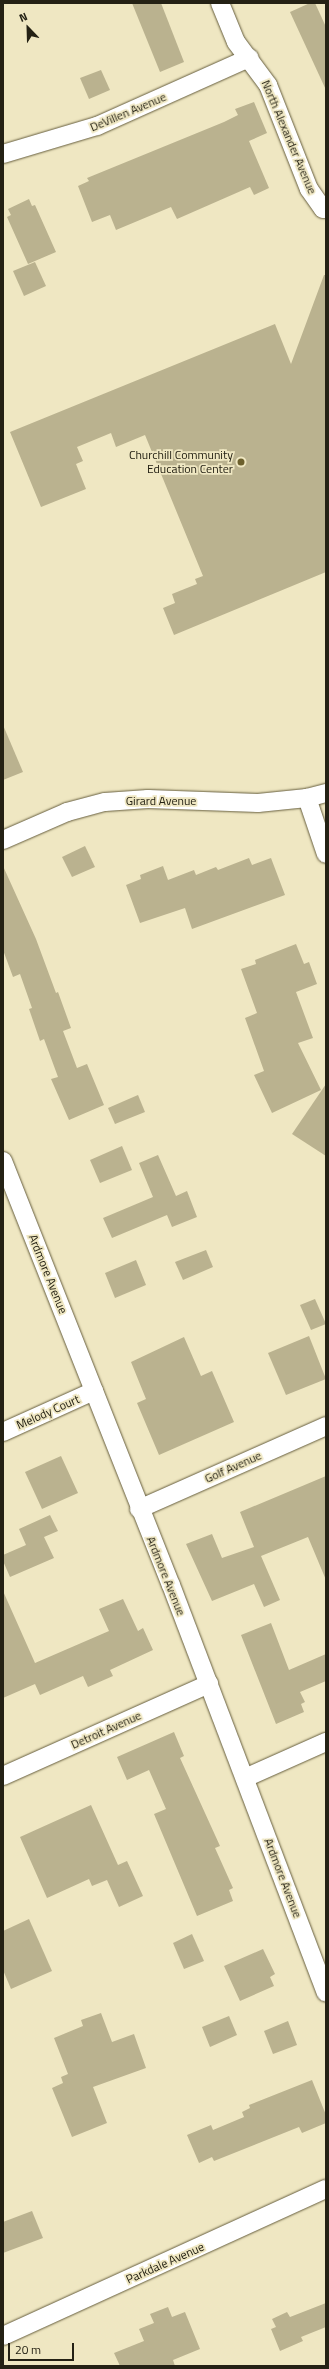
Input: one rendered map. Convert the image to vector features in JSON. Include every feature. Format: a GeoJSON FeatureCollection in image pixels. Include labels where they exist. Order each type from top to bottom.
{"type":"FeatureCollection","features":[{"type":"Feature","properties":{"kind":"street","name":"North Alexander Avenue"},"geometry":{"type":"LineString","coordinates":[[220,3],[236,42],[268,85],[309,189],[324,209]]}},
{"type":"Feature","properties":{"kind":"street","name":"DeVillen Avenue"},"geometry":{"type":"LineString","coordinates":[[3,154],[97,126],[249,58]]}},
{"type":"Feature","properties":{"kind":"street","name":"Girard Avenue"},"geometry":{"type":"LineString","coordinates":[[3,840],[67,812],[105,802],[148,798],[258,803],[307,798],[326,793]]}},
{"type":"Feature","properties":{"kind":"street"},"geometry":{"type":"LineString","coordinates":[[307,798],[326,854]]}},
{"type":"Feature","properties":{"kind":"street","name":"Ardmore Avenue"},"geometry":{"type":"LineString","coordinates":[[3,1161],[209,1684],[326,1992]]}},
{"type":"Feature","properties":{"kind":"street","name":"Melody Court"},"geometry":{"type":"LineString","coordinates":[[3,1432],[94,1391]]}},
{"type":"Feature","properties":{"kind":"street","name":"Golf Avenue"},"geometry":{"type":"LineString","coordinates":[[139,1509],[326,1426]]}},
{"type":"Feature","properties":{"kind":"street","name":"Detroit Avenue"},"geometry":{"type":"LineString","coordinates":[[3,1776],[209,1684]]}},
{"type":"Feature","properties":{"kind":"street"},"geometry":{"type":"LineString","coordinates":[[245,1778],[326,1742]]}},
{"type":"Feature","properties":{"kind":"street","name":"Parkdale Avenue"},"geometry":{"type":"LineString","coordinates":[[3,2336],[326,2189]]}},
{"type":"Feature","properties":{"kind":"building"},"geometry":{"type":"Polygon","coordinates":[[[132,3],[161,3],[184,62],[160,72],[132,3]]]}},
{"type":"Feature","properties":{"kind":"building"},"geometry":{"type":"Polygon","coordinates":[[[310,3],[315,3],[326,27],[326,90],[290,12],[310,3]]]}},
{"type":"Feature","properties":{"kind":"building"},"geometry":{"type":"Polygon","coordinates":[[[101,70],[110,90],[89,99],[80,78],[101,70]]]}},
{"type":"Feature","properties":{"kind":"building"},"geometry":{"type":"Polygon","coordinates":[[[254,102],[267,133],[249,141],[269,188],[254,195],[250,187],[177,219],[171,207],[116,230],[110,215],[92,222],[78,186],[89,181],[87,178],[224,122],[238,115],[235,109],[254,102]]]}},
{"type":"Feature","properties":{"kind":"building"},"geometry":{"type":"Polygon","coordinates":[[[29,199],[32,206],[35,205],[56,252],[28,264],[7,217],[11,215],[8,209],[29,199]]]}},
{"type":"Feature","properties":{"kind":"building"},"geometry":{"type":"Polygon","coordinates":[[[35,262],[46,286],[24,296],[13,271],[35,262]]]}},
{"type":"Feature","properties":{"kind":"building","name":"Churchill Community Education Center"},"geometry":{"type":"Polygon","coordinates":[[[324,275],[326,275],[326,572],[174,635],[163,608],[175,603],[172,594],[197,584],[195,579],[203,576],[145,435],[116,447],[111,433],[77,447],[83,461],[76,464],[86,489],[41,507],[10,432],[275,324],[291,364],[324,275]]]}},
{"type":"Feature","properties":{"kind":"building"},"geometry":{"type":"Polygon","coordinates":[[[3,725],[23,772],[3,780],[3,725]]]}},
{"type":"Feature","properties":{"kind":"building"},"geometry":{"type":"Polygon","coordinates":[[[85,846],[95,867],[72,877],[62,857],[85,846]]]}},
{"type":"Feature","properties":{"kind":"building"},"geometry":{"type":"Polygon","coordinates":[[[249,858],[252,865],[271,858],[285,895],[192,929],[185,908],[140,923],[126,885],[141,879],[140,875],[163,866],[168,880],[194,870],[196,875],[216,867],[218,870],[249,858]]]}},
{"type":"Feature","properties":{"kind":"building"},"geometry":{"type":"Polygon","coordinates":[[[3,866],[36,939],[56,993],[58,992],[71,1028],[63,1031],[77,1068],[87,1064],[104,1105],[69,1120],[51,1079],[58,1077],[44,1039],[40,1041],[29,1009],[32,1008],[20,974],[13,977],[3,950],[3,866]]]}},
{"type":"Feature","properties":{"kind":"building"},"geometry":{"type":"Polygon","coordinates":[[[296,944],[304,964],[309,962],[317,984],[296,992],[313,1038],[298,1043],[321,1090],[272,1113],[254,1075],[264,1071],[245,1018],[257,1013],[241,969],[256,964],[255,960],[296,944]]]}},
{"type":"Feature","properties":{"kind":"building"},"geometry":{"type":"Polygon","coordinates":[[[326,1084],[326,1156],[292,1134],[326,1084]]]}},
{"type":"Feature","properties":{"kind":"building"},"geometry":{"type":"Polygon","coordinates":[[[138,1095],[145,1112],[115,1124],[108,1108],[138,1095]]]}},
{"type":"Feature","properties":{"kind":"building"},"geometry":{"type":"Polygon","coordinates":[[[122,1146],[132,1170],[100,1183],[90,1160],[122,1146]]]}},
{"type":"Feature","properties":{"kind":"building"},"geometry":{"type":"Polygon","coordinates":[[[158,1155],[176,1196],[187,1191],[197,1217],[172,1227],[167,1215],[112,1238],[103,1218],[153,1197],[139,1163],[158,1155]]]}},
{"type":"Feature","properties":{"kind":"building"},"geometry":{"type":"Polygon","coordinates":[[[206,1250],[213,1267],[183,1280],[175,1262],[206,1250]]]}},
{"type":"Feature","properties":{"kind":"building"},"geometry":{"type":"Polygon","coordinates":[[[136,1260],[146,1285],[115,1298],[105,1273],[136,1260]]]}},
{"type":"Feature","properties":{"kind":"building"},"geometry":{"type":"Polygon","coordinates":[[[315,1299],[326,1324],[311,1330],[300,1305],[315,1299]]]}},
{"type":"Feature","properties":{"kind":"building"},"geometry":{"type":"Polygon","coordinates":[[[309,1336],[326,1379],[286,1395],[268,1353],[309,1336]]]}},
{"type":"Feature","properties":{"kind":"building"},"geometry":{"type":"Polygon","coordinates":[[[184,1337],[201,1376],[212,1371],[234,1422],[159,1455],[137,1403],[146,1399],[131,1362],[184,1337]]]}},
{"type":"Feature","properties":{"kind":"building"},"geometry":{"type":"Polygon","coordinates":[[[61,1456],[78,1493],[42,1509],[25,1472],[61,1456]]]}},
{"type":"Feature","properties":{"kind":"building"},"geometry":{"type":"Polygon","coordinates":[[[326,1476],[326,1580],[308,1537],[261,1556],[280,1600],[264,1607],[254,1584],[212,1601],[186,1544],[212,1534],[222,1558],[254,1547],[240,1512],[326,1476]]]}},
{"type":"Feature","properties":{"kind":"building"},"geometry":{"type":"Polygon","coordinates":[[[50,1515],[58,1531],[44,1537],[54,1558],[10,1577],[3,1561],[3,1555],[26,1545],[19,1529],[50,1515]]]}},
{"type":"Feature","properties":{"kind":"building"},"geometry":{"type":"Polygon","coordinates":[[[3,1591],[35,1663],[109,1631],[99,1609],[123,1599],[138,1631],[143,1628],[153,1650],[110,1670],[113,1676],[88,1687],[83,1676],[40,1695],[35,1684],[3,1698],[3,1591]]]}},
{"type":"Feature","properties":{"kind":"building"},"geometry":{"type":"Polygon","coordinates":[[[271,1623],[289,1670],[326,1654],[326,1681],[300,1692],[305,1702],[301,1704],[304,1712],[276,1724],[241,1635],[271,1623]]]}},
{"type":"Feature","properties":{"kind":"building"},"geometry":{"type":"Polygon","coordinates":[[[174,1732],[184,1756],[180,1758],[220,1846],[215,1848],[233,1888],[229,1890],[233,1901],[197,1916],[154,1814],[166,1809],[149,1770],[127,1780],[117,1757],[174,1732]]]}},
{"type":"Feature","properties":{"kind":"building"},"geometry":{"type":"Polygon","coordinates":[[[91,1805],[118,1865],[127,1861],[143,1896],[119,1907],[107,1880],[92,1886],[89,1879],[47,1898],[20,1837],[91,1805]]]}},
{"type":"Feature","properties":{"kind":"building"},"geometry":{"type":"Polygon","coordinates":[[[29,1919],[52,1971],[11,1989],[3,1970],[3,1931],[29,1919]]]}},
{"type":"Feature","properties":{"kind":"building"},"geometry":{"type":"Polygon","coordinates":[[[192,1934],[204,1961],[184,1969],[173,1943],[192,1934]]]}},
{"type":"Feature","properties":{"kind":"building"},"geometry":{"type":"Polygon","coordinates":[[[263,1949],[275,1974],[270,1977],[274,1986],[240,2001],[224,1966],[263,1949]]]}},
{"type":"Feature","properties":{"kind":"building"},"geometry":{"type":"Polygon","coordinates":[[[101,2013],[112,2042],[134,2034],[146,2068],[93,2087],[107,2123],[72,2137],[52,2088],[63,2083],[61,2077],[68,2074],[54,2038],[83,2026],[81,2020],[101,2013]]]}},
{"type":"Feature","properties":{"kind":"building"},"geometry":{"type":"Polygon","coordinates":[[[229,2016],[237,2035],[210,2047],[202,2027],[229,2016]]]}},
{"type":"Feature","properties":{"kind":"building"},"geometry":{"type":"Polygon","coordinates":[[[288,2021],[297,2045],[273,2054],[264,2031],[288,2021]]]}},
{"type":"Feature","properties":{"kind":"building"},"geometry":{"type":"Polygon","coordinates":[[[312,2080],[326,2115],[326,2123],[302,2133],[299,2127],[214,2161],[212,2157],[199,2163],[187,2135],[211,2125],[213,2130],[244,2117],[242,2112],[250,2108],[249,2105],[312,2080]]]}},
{"type":"Feature","properties":{"kind":"building"},"geometry":{"type":"Polygon","coordinates":[[[32,2211],[43,2238],[3,2253],[3,2222],[32,2211]]]}},
{"type":"Feature","properties":{"kind":"building"},"geometry":{"type":"Polygon","coordinates":[[[326,2303],[326,2327],[301,2337],[303,2341],[280,2351],[271,2329],[276,2327],[272,2319],[287,2312],[290,2317],[326,2303]]]}},
{"type":"Feature","properties":{"kind":"building"},"geometry":{"type":"Polygon","coordinates":[[[168,2307],[172,2317],[185,2312],[200,2349],[173,2360],[175,2366],[120,2366],[114,2353],[144,2341],[139,2329],[154,2323],[150,2314],[168,2307]]]}},
{"type":"Feature","properties":{"kind":"place","name":"Churchill Community Education Center"},"geometry":{"type":"Point","coordinates":[241,462]}}]}
